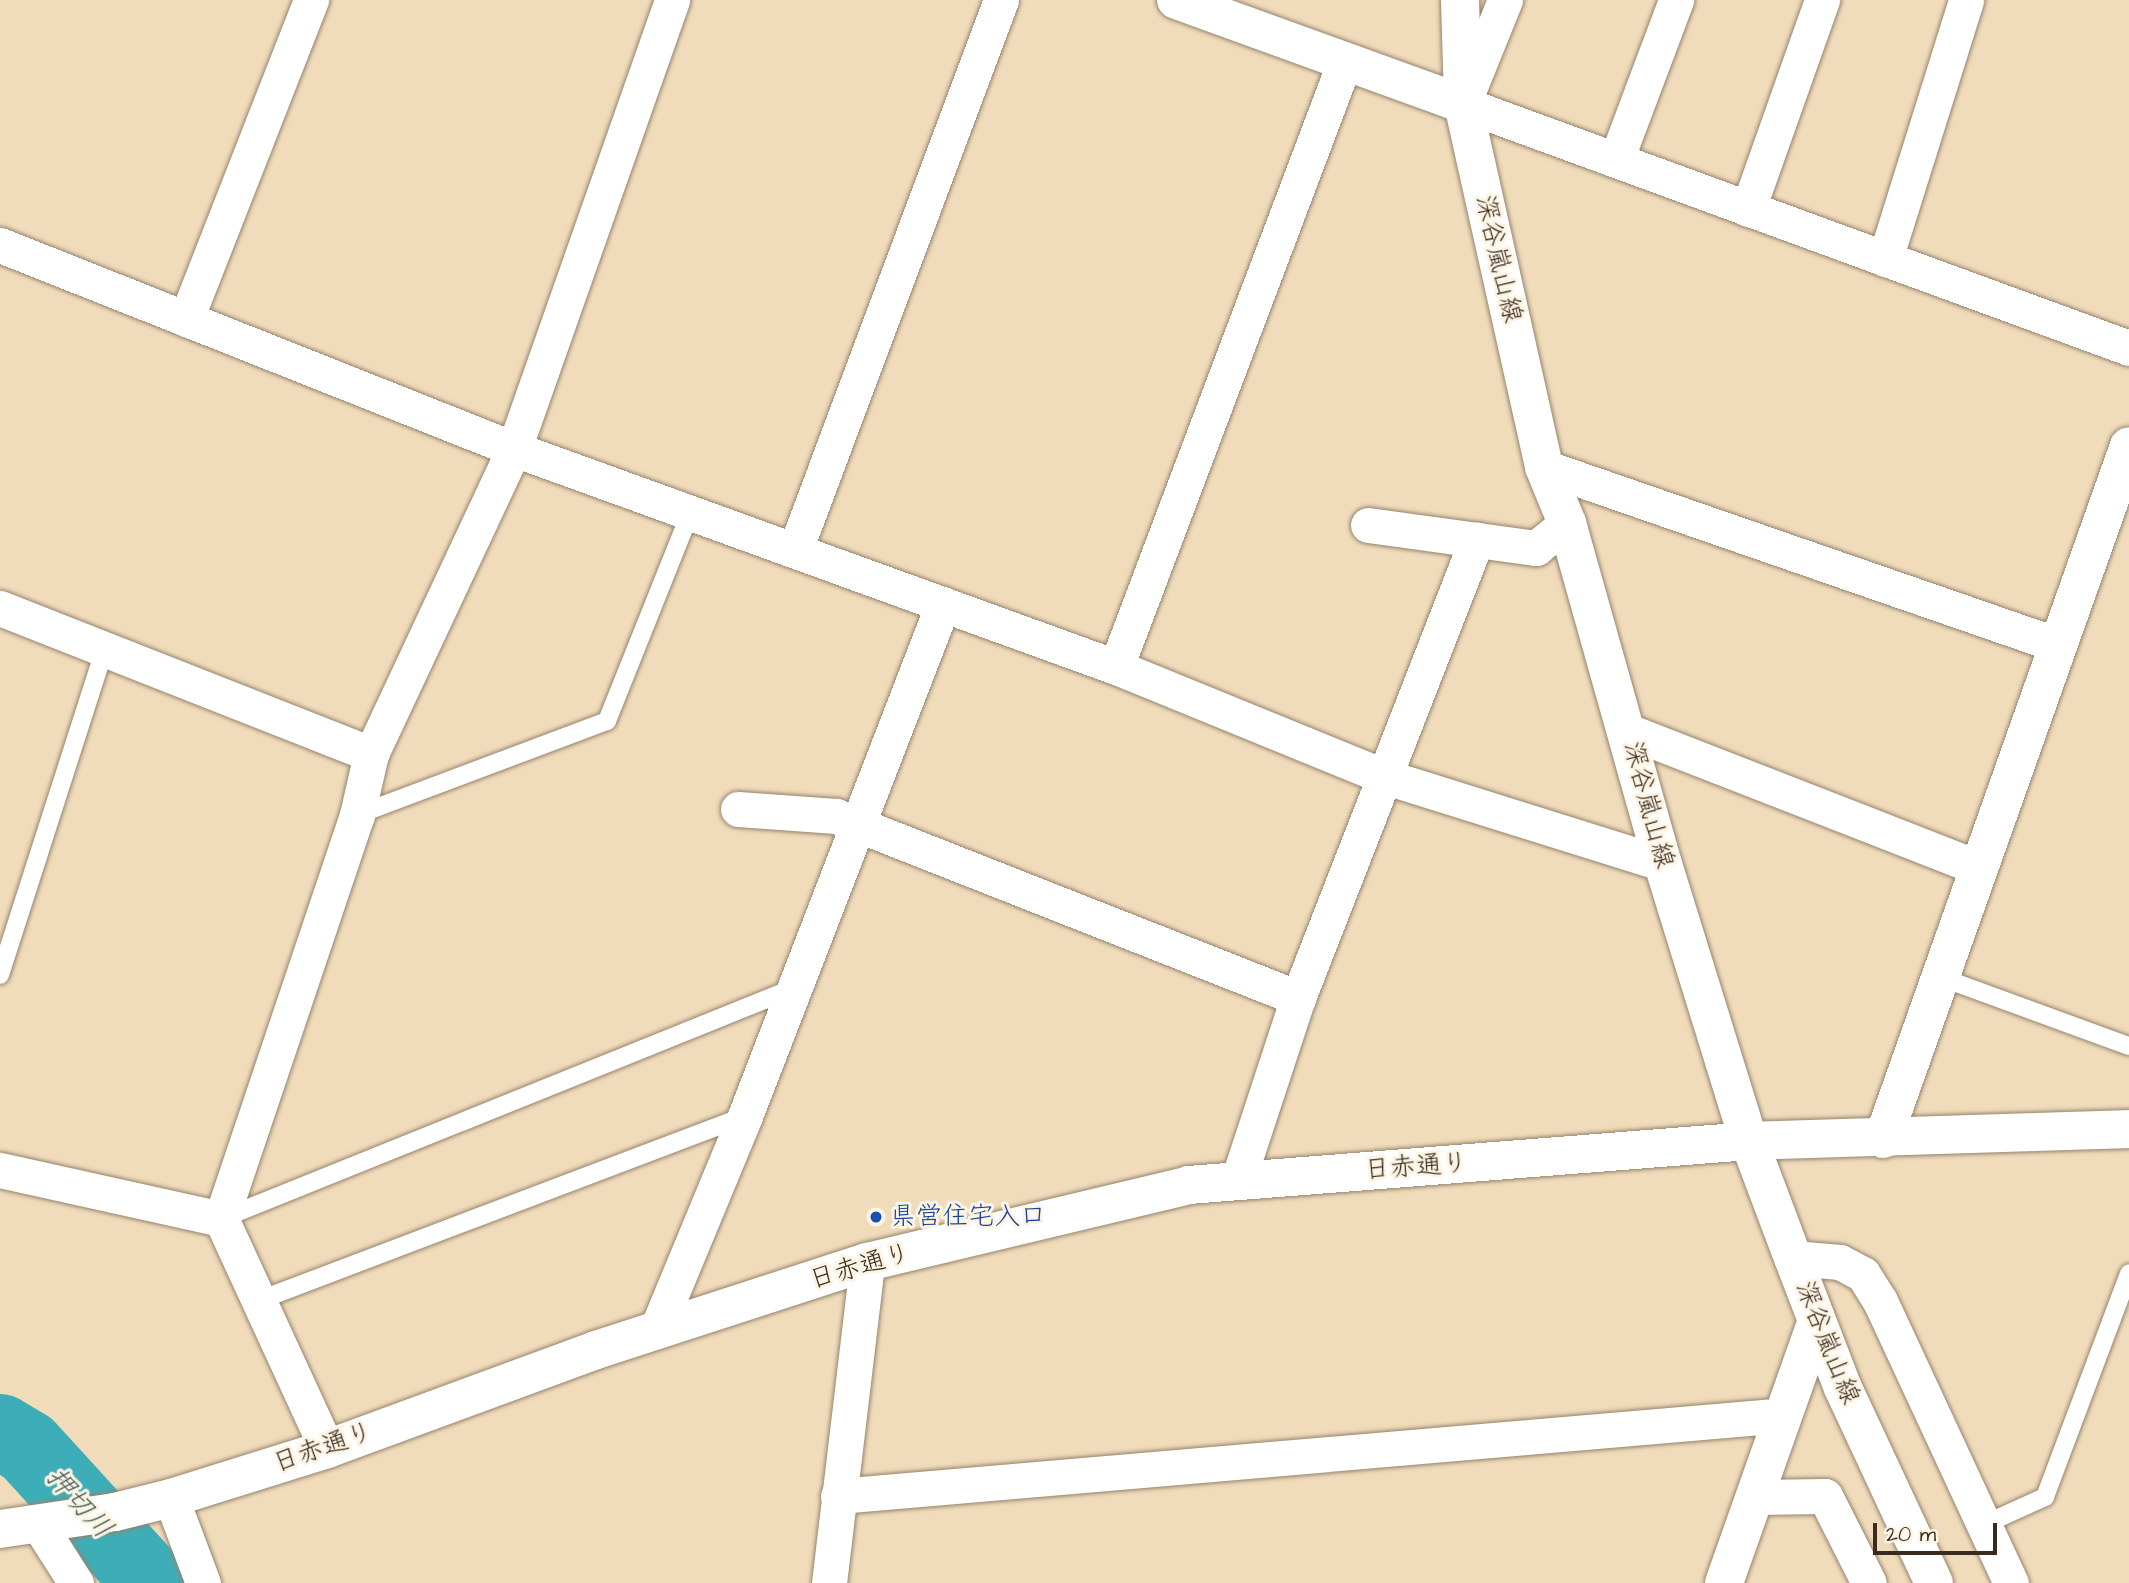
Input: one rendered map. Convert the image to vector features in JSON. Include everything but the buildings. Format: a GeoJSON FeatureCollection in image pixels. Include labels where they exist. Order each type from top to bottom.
{"type":"FeatureCollection","features":[{"type":"Feature","properties":{"kind":"street"},"geometry":{"type":"LineString","coordinates":[[186,319],[311,0]]}},
{"type":"Feature","properties":{"kind":"street"},"geometry":{"type":"LineString","coordinates":[[327,1449],[221,1219],[357,815],[371,754],[514,449],[672,0]]}},
{"type":"Feature","properties":{"kind":"street"},"geometry":{"type":"LineString","coordinates":[[795,550],[1001,0]]}},
{"type":"Feature","properties":{"kind":"street"},"geometry":{"type":"LineString","coordinates":[[1176,0],[2129,348]]}},
{"type":"Feature","properties":{"kind":"street","name":"深谷嵐山線"},"geometry":{"type":"LineString","coordinates":[[1460,0],[1463,104],[1544,467],[1567,523],[1628,731],[1663,864],[1749,1141],[1843,1388],[1934,1583]]}},
{"type":"Feature","properties":{"kind":"street"},"geometry":{"type":"LineString","coordinates":[[1463,104],[1505,0]]}},
{"type":"Feature","properties":{"kind":"street"},"geometry":{"type":"LineString","coordinates":[[1616,160],[1676,0]]}},
{"type":"Feature","properties":{"kind":"street"},"geometry":{"type":"LineString","coordinates":[[1748,209],[1822,0]]}},
{"type":"Feature","properties":{"kind":"street"},"geometry":{"type":"LineString","coordinates":[[1885,259],[1966,0]]}},
{"type":"Feature","properties":{"kind":"street"},"geometry":{"type":"LineString","coordinates":[[1116,667],[1345,61]]}},
{"type":"Feature","properties":{"kind":"street"},"geometry":{"type":"LineString","coordinates":[[0,245],[514,449],[1116,667],[1384,776],[1663,864]]}},
{"type":"Feature","properties":{"kind":"street"},"geometry":{"type":"LineString","coordinates":[[1883,1139],[2129,446]]}},
{"type":"Feature","properties":{"kind":"street"},"geometry":{"type":"LineString","coordinates":[[1544,467],[2058,645]]}},
{"type":"Feature","properties":{"kind":"street"},"geometry":{"type":"LineString","coordinates":[[1367,525],[1536,548],[1567,523]]}},
{"type":"Feature","properties":{"kind":"street"},"geometry":{"type":"LineString","coordinates":[[1238,1180],[1298,998],[1477,540]]}},
{"type":"Feature","properties":{"kind":"street"},"geometry":{"type":"LineString","coordinates":[[656,1331],[745,1116],[943,604]]}},
{"type":"Feature","properties":{"kind":"street"},"geometry":{"type":"LineString","coordinates":[[0,608],[105,647],[371,754]]}},
{"type":"Feature","properties":{"kind":"street"},"geometry":{"type":"LineString","coordinates":[[1628,731],[1979,868]]}},
{"type":"Feature","properties":{"kind":"street"},"geometry":{"type":"LineString","coordinates":[[738,809],[836,816],[1298,998]]}},
{"type":"Feature","properties":{"kind":"street","name":"日赤通り"},"geometry":{"type":"LineString","coordinates":[[0,1529],[115,1512],[171,1498],[327,1449],[656,1331],[867,1262],[1189,1185],[1749,1141],[1883,1139],[2129,1129]]}},
{"type":"Feature","properties":{"kind":"street"},"geometry":{"type":"LineString","coordinates":[[0,1170],[221,1219]]}},
{"type":"Feature","properties":{"kind":"street"},"geometry":{"type":"LineString","coordinates":[[1793,1258],[1840,1262],[1863,1274],[1880,1301],[2011,1583]]}},
{"type":"Feature","properties":{"kind":"street"},"geometry":{"type":"LineString","coordinates":[[828,1583],[867,1262]]}},
{"type":"Feature","properties":{"kind":"street"},"geometry":{"type":"LineString","coordinates":[[1724,1583],[1817,1321]]}},
{"type":"Feature","properties":{"kind":"street"},"geometry":{"type":"LineString","coordinates":[[838,1496],[1784,1415]]}},
{"type":"Feature","properties":{"kind":"street"},"geometry":{"type":"LineString","coordinates":[[1753,1497],[1825,1496],[1869,1583]]}},
{"type":"Feature","properties":{"kind":"street"},"geometry":{"type":"LineString","coordinates":[[171,1498],[203,1583]]}},
{"type":"Feature","properties":{"kind":"street"},"geometry":{"type":"LineString","coordinates":[[50,1523],[76,1583]]}},
{"type":"Feature","properties":{"kind":"lane"},"geometry":{"type":"LineString","coordinates":[[357,815],[607,721],[690,513]]}},
{"type":"Feature","properties":{"kind":"lane"},"geometry":{"type":"LineString","coordinates":[[0,975],[6,937],[105,647]]}},
{"type":"Feature","properties":{"kind":"lane"},"geometry":{"type":"LineString","coordinates":[[1940,976],[2129,1046]]}},
{"type":"Feature","properties":{"kind":"lane"},"geometry":{"type":"LineString","coordinates":[[221,1219],[794,988]]}},
{"type":"Feature","properties":{"kind":"lane"},"geometry":{"type":"LineString","coordinates":[[260,1300],[745,1116]]}},
{"type":"Feature","properties":{"kind":"lane"},"geometry":{"type":"LineString","coordinates":[[1983,1525],[2045,1497],[2129,1273]]}},
{"type":"Feature","properties":{"kind":"waterway","name":"押切川"},"geometry":{"type":"LineString","coordinates":[[0,1431],[27,1447],[151,1583]]}},
{"type":"Feature","properties":{"kind":"place","name":"県営住宅入口"},"geometry":{"type":"Point","coordinates":[876,1217]}}]}
